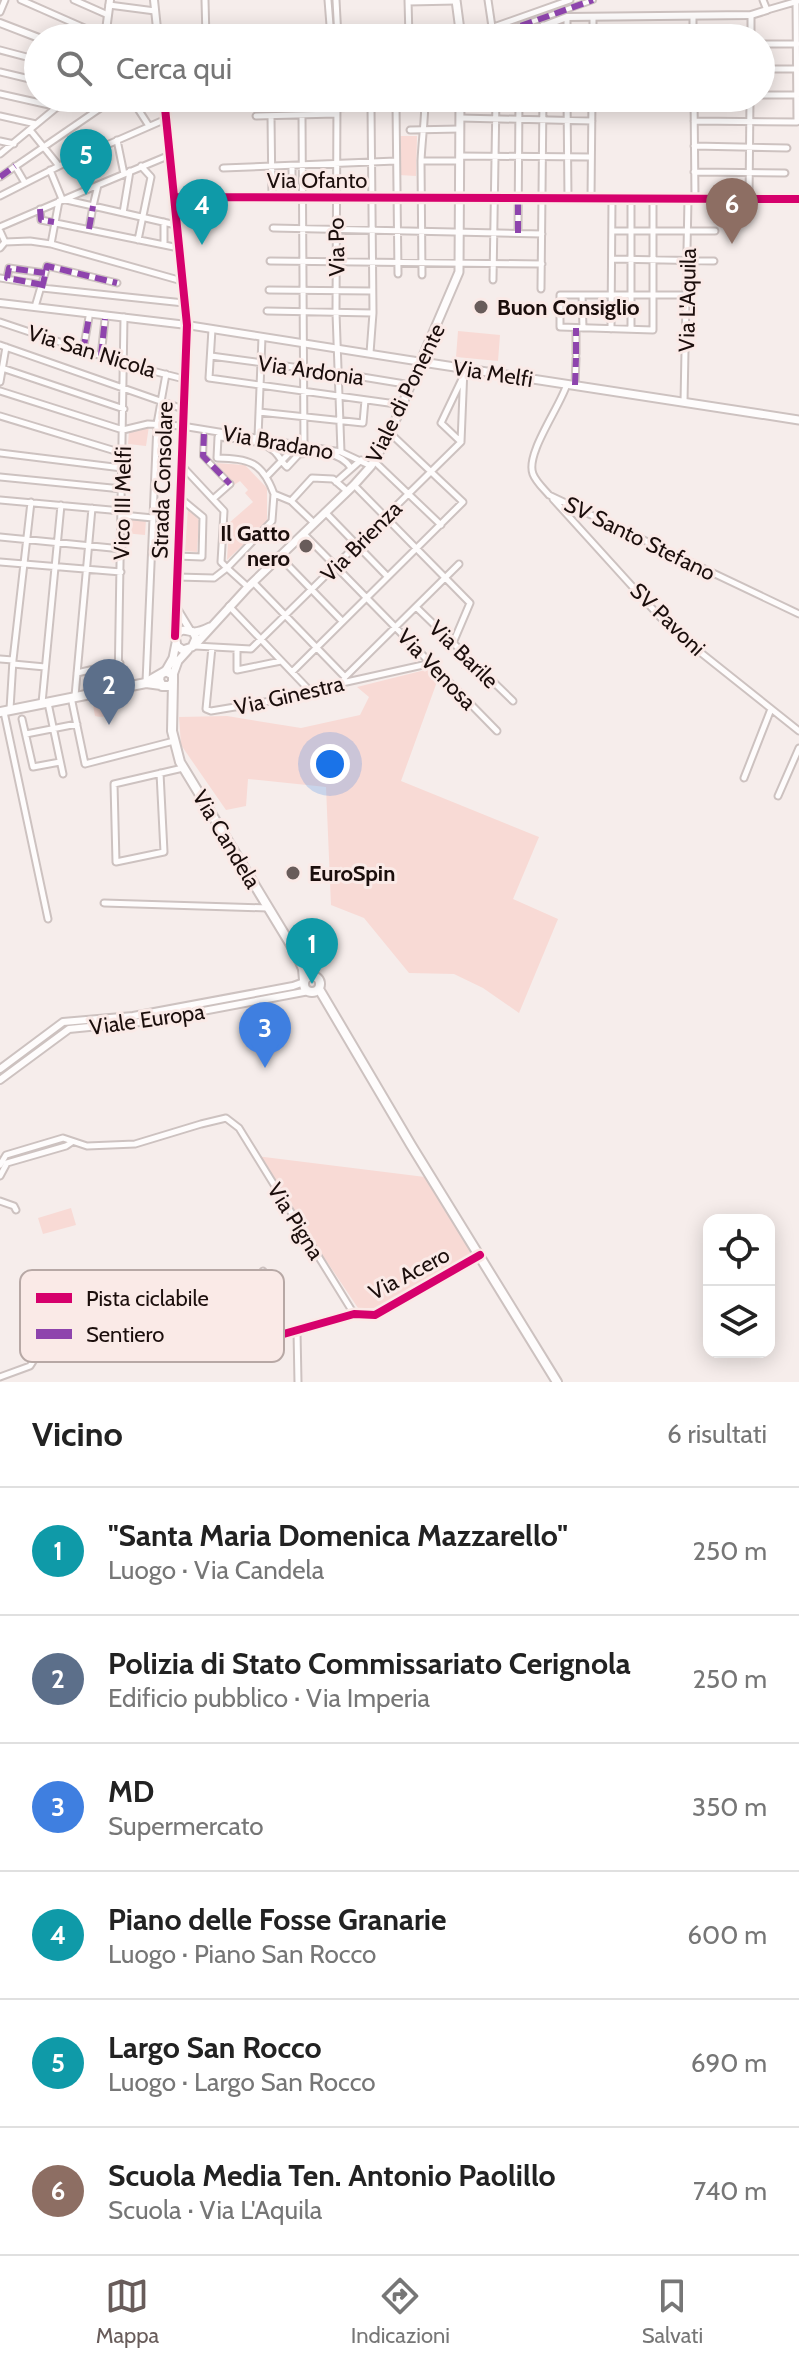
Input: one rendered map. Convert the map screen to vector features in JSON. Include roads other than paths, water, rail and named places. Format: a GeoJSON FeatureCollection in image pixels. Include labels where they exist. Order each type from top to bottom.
{"type":"FeatureCollection","features":[{"type":"Feature","properties":{"kind":"main road"},"geometry":{"type":"LineString","coordinates":[[456,1],[461,24]]}},
{"type":"Feature","properties":{"kind":"main road","name":"Viale di Ponente"},"geometry":{"type":"LineString","coordinates":[[166,679],[178,661],[229,606],[354,485],[373,463],[390,433],[456,282],[460,262],[460,112]]}},
{"type":"Feature","properties":{"kind":"main road","name":"Via Melfi"},"geometry":{"type":"LineString","coordinates":[[422,362],[799,420]]}},
{"type":"Feature","properties":{"kind":"main road"},"geometry":{"type":"LineString","coordinates":[[5,711],[166,679],[176,640],[183,629],[192,631],[212,627]]}},
{"type":"Feature","properties":{"kind":"main road"},"geometry":{"type":"LineString","coordinates":[[176,640],[183,650],[193,647],[196,638],[192,631]]}},
{"type":"Feature","properties":{"kind":"main road","name":"Via Candela"},"geometry":{"type":"LineString","coordinates":[[166,679],[172,702],[174,741],[183,768],[269,908],[306,977],[557,1382]]}},
{"type":"Feature","properties":{"kind":"main road","name":"Via Candela"},"geometry":{"type":"LineString","coordinates":[[306,977],[317,978],[316,993]]}},
{"type":"Feature","properties":{"kind":"street"},"geometry":{"type":"LineString","coordinates":[[0,12],[5,0]]}},
{"type":"Feature","properties":{"kind":"street"},"geometry":{"type":"LineString","coordinates":[[21,0],[75,24]]}},
{"type":"Feature","properties":{"kind":"street"},"geometry":{"type":"LineString","coordinates":[[74,0],[108,15]]}},
{"type":"Feature","properties":{"kind":"street"},"geometry":{"type":"LineString","coordinates":[[154,0],[156,24]]}},
{"type":"Feature","properties":{"kind":"street"},"geometry":{"type":"LineString","coordinates":[[205,0],[206,24]]}},
{"type":"Feature","properties":{"kind":"street"},"geometry":{"type":"LineString","coordinates":[[328,0],[330,24]]}},
{"type":"Feature","properties":{"kind":"street"},"geometry":{"type":"LineString","coordinates":[[336,0],[337,24]]}},
{"type":"Feature","properties":{"kind":"street"},"geometry":{"type":"LineString","coordinates":[[488,0],[492,24]]}},
{"type":"Feature","properties":{"kind":"street"},"geometry":{"type":"LineString","coordinates":[[501,24],[570,0]]}},
{"type":"Feature","properties":{"kind":"street"},"geometry":{"type":"LineString","coordinates":[[526,24],[593,0]]}},
{"type":"Feature","properties":{"kind":"street"},"geometry":{"type":"LineString","coordinates":[[763,0],[767,10]]}},
{"type":"Feature","properties":{"kind":"street"},"geometry":{"type":"LineString","coordinates":[[409,24],[408,1],[456,1]]}},
{"type":"Feature","properties":{"kind":"street"},"geometry":{"type":"LineString","coordinates":[[546,24],[567,17],[751,15],[798,1],[797,122],[694,121]]}},
{"type":"Feature","properties":{"kind":"street"},"geometry":{"type":"LineString","coordinates":[[107,24],[110,2],[155,11]]}},
{"type":"Feature","properties":{"kind":"street"},"geometry":{"type":"LineString","coordinates":[[751,15],[751,24]]}},
{"type":"Feature","properties":{"kind":"street"},"geometry":{"type":"LineString","coordinates":[[693,16],[693,24]]}},
{"type":"Feature","properties":{"kind":"street"},"geometry":{"type":"LineString","coordinates":[[567,17],[567,24]]}},
{"type":"Feature","properties":{"kind":"street"},"geometry":{"type":"LineString","coordinates":[[593,17],[593,24]]}},
{"type":"Feature","properties":{"kind":"street"},"geometry":{"type":"LineString","coordinates":[[0,23],[24,32]]}},
{"type":"Feature","properties":{"kind":"street"},"geometry":{"type":"LineString","coordinates":[[775,44],[797,44]]}},
{"type":"Feature","properties":{"kind":"street"},"geometry":{"type":"LineString","coordinates":[[0,50],[24,56]]}},
{"type":"Feature","properties":{"kind":"street"},"geometry":{"type":"LineString","coordinates":[[775,69],[797,69]]}},
{"type":"Feature","properties":{"kind":"street"},"geometry":{"type":"LineString","coordinates":[[0,72],[24,78]]}},
{"type":"Feature","properties":{"kind":"street"},"geometry":{"type":"LineString","coordinates":[[0,94],[24,99]]}},
{"type":"Feature","properties":{"kind":"street"},"geometry":{"type":"LineString","coordinates":[[775,95],[797,95]]}},
{"type":"Feature","properties":{"kind":"street"},"geometry":{"type":"LineString","coordinates":[[0,154],[52,112]]}},
{"type":"Feature","properties":{"kind":"street"},"geometry":{"type":"LineString","coordinates":[[0,177],[95,112]]}},
{"type":"Feature","properties":{"kind":"street"},"geometry":{"type":"LineString","coordinates":[[140,112],[149,126]]}},
{"type":"Feature","properties":{"kind":"street","name":"Strada Consolare"},"geometry":{"type":"LineString","coordinates":[[165,112],[187,325],[176,640]]}},
{"type":"Feature","properties":{"kind":"street"},"geometry":{"type":"LineString","coordinates":[[256,116],[328,112]]}},
{"type":"Feature","properties":{"kind":"street","name":"Via Po"},"geometry":{"type":"LineString","coordinates":[[336,112],[336,313],[341,452]]}},
{"type":"Feature","properties":{"kind":"street"},"geometry":{"type":"LineString","coordinates":[[370,353],[373,313],[371,112]]}},
{"type":"Feature","properties":{"kind":"street"},"geometry":{"type":"LineString","coordinates":[[396,112],[398,274]]}},
{"type":"Feature","properties":{"kind":"street"},"geometry":{"type":"LineString","coordinates":[[422,275],[421,161],[425,112]]}},
{"type":"Feature","properties":{"kind":"street"},"geometry":{"type":"LineString","coordinates":[[493,280],[496,112]]}},
{"type":"Feature","properties":{"kind":"street"},"geometry":{"type":"LineString","coordinates":[[518,233],[519,112]]}},
{"type":"Feature","properties":{"kind":"street"},"geometry":{"type":"LineString","coordinates":[[541,289],[543,112]]}},
{"type":"Feature","properties":{"kind":"street"},"geometry":{"type":"LineString","coordinates":[[567,112],[568,198]]}},
{"type":"Feature","properties":{"kind":"street"},"geometry":{"type":"LineString","coordinates":[[591,199],[592,112]]}},
{"type":"Feature","properties":{"kind":"street","name":"Via L'Aquila"},"geometry":{"type":"LineString","coordinates":[[684,402],[694,112]]}},
{"type":"Feature","properties":{"kind":"street"},"geometry":{"type":"LineString","coordinates":[[749,200],[750,112]]}},
{"type":"Feature","properties":{"kind":"street"},"geometry":{"type":"LineString","coordinates":[[302,115],[304,446]]}},
{"type":"Feature","properties":{"kind":"street"},"geometry":{"type":"LineString","coordinates":[[0,116],[36,124]]}},
{"type":"Feature","properties":{"kind":"street"},"geometry":{"type":"LineString","coordinates":[[271,116],[272,198]]}},
{"type":"Feature","properties":{"kind":"street"},"geometry":{"type":"LineString","coordinates":[[460,118],[592,121]]}},
{"type":"Feature","properties":{"kind":"street"},"geometry":{"type":"LineString","coordinates":[[0,196],[50,170],[166,119]]}},
{"type":"Feature","properties":{"kind":"street"},"geometry":{"type":"LineString","coordinates":[[410,130],[460,129]]}},
{"type":"Feature","properties":{"kind":"street"},"geometry":{"type":"LineString","coordinates":[[30,130],[59,166]]}},
{"type":"Feature","properties":{"kind":"street"},"geometry":{"type":"LineString","coordinates":[[117,140],[127,172],[123,213]]}},
{"type":"Feature","properties":{"kind":"street"},"geometry":{"type":"LineString","coordinates":[[0,141],[14,144]]}},
{"type":"Feature","properties":{"kind":"street"},"geometry":{"type":"LineString","coordinates":[[694,146],[787,148]]}},
{"type":"Feature","properties":{"kind":"street"},"geometry":{"type":"LineString","coordinates":[[5,242],[0,229],[60,200],[170,155]]}},
{"type":"Feature","properties":{"kind":"street"},"geometry":{"type":"LineString","coordinates":[[421,161],[496,156],[591,157]]}},
{"type":"Feature","properties":{"kind":"street"},"geometry":{"type":"LineString","coordinates":[[223,168],[396,161]]}},
{"type":"Feature","properties":{"kind":"street"},"geometry":{"type":"LineString","coordinates":[[15,166],[25,183]]}},
{"type":"Feature","properties":{"kind":"street"},"geometry":{"type":"LineString","coordinates":[[138,240],[151,177],[141,166]]}},
{"type":"Feature","properties":{"kind":"street"},"geometry":{"type":"LineString","coordinates":[[292,166],[292,198]]}},
{"type":"Feature","properties":{"kind":"street"},"geometry":{"type":"LineString","coordinates":[[50,170],[60,200],[51,244]]}},
{"type":"Feature","properties":{"kind":"street"},"geometry":{"type":"LineString","coordinates":[[694,172],[785,173]]}},
{"type":"Feature","properties":{"kind":"street"},"geometry":{"type":"LineString","coordinates":[[89,229],[98,185]]}},
{"type":"Feature","properties":{"kind":"street","name":"Via Ofanto"},"geometry":{"type":"LineString","coordinates":[[174,197],[799,199]]}},
{"type":"Feature","properties":{"kind":"street"},"geometry":{"type":"LineString","coordinates":[[611,329],[612,199]]}},
{"type":"Feature","properties":{"kind":"street"},"geometry":{"type":"LineString","coordinates":[[631,199],[631,329]]}},
{"type":"Feature","properties":{"kind":"street"},"geometry":{"type":"LineString","coordinates":[[653,199],[653,231],[653,260],[653,294],[653,330],[560,327],[560,295],[611,294],[653,294],[687,295]]}},
{"type":"Feature","properties":{"kind":"street"},"geometry":{"type":"LineString","coordinates":[[60,200],[176,225]]}},
{"type":"Feature","properties":{"kind":"street"},"geometry":{"type":"LineString","coordinates":[[40,209],[41,220],[179,248]]}},
{"type":"Feature","properties":{"kind":"street"},"geometry":{"type":"LineString","coordinates":[[164,222],[164,245]]}},
{"type":"Feature","properties":{"kind":"street"},"geometry":{"type":"LineString","coordinates":[[273,228],[542,234]]}},
{"type":"Feature","properties":{"kind":"street"},"geometry":{"type":"LineString","coordinates":[[612,231],[715,231]]}},
{"type":"Feature","properties":{"kind":"street"},"geometry":{"type":"LineString","coordinates":[[0,248],[5,242],[51,244],[182,281]]}},
{"type":"Feature","properties":{"kind":"street"},"geometry":{"type":"LineString","coordinates":[[612,259],[714,261]]}},
{"type":"Feature","properties":{"kind":"street"},"geometry":{"type":"LineString","coordinates":[[270,261],[542,264]]}},
{"type":"Feature","properties":{"kind":"street"},"geometry":{"type":"LineString","coordinates":[[117,283],[46,269],[9,268],[3,278],[42,286],[184,303]]}},
{"type":"Feature","properties":{"kind":"street"},"geometry":{"type":"LineString","coordinates":[[35,307],[46,269]]}},
{"type":"Feature","properties":{"kind":"street"},"geometry":{"type":"LineString","coordinates":[[269,290],[372,291]]}},
{"type":"Feature","properties":{"kind":"street"},"geometry":{"type":"LineString","coordinates":[[571,385],[582,295]]}},
{"type":"Feature","properties":{"kind":"street","name":"Via Melfi"},"geometry":{"type":"LineString","coordinates":[[0,303],[187,325],[422,362]]}},
{"type":"Feature","properties":{"kind":"street"},"geometry":{"type":"LineString","coordinates":[[267,311],[373,313]]}},
{"type":"Feature","properties":{"kind":"street"},"geometry":{"type":"LineString","coordinates":[[83,351],[89,317]]}},
{"type":"Feature","properties":{"kind":"street","name":"Vico III Melfi"},"geometry":{"type":"LineString","coordinates":[[118,688],[124,317]]}},
{"type":"Feature","properties":{"kind":"street"},"geometry":{"type":"LineString","coordinates":[[101,356],[105,319]]}},
{"type":"Feature","properties":{"kind":"street","name":"Via San Nicola"},"geometry":{"type":"LineString","coordinates":[[0,322],[83,351],[184,379]]}},
{"type":"Feature","properties":{"kind":"street"},"geometry":{"type":"LineString","coordinates":[[212,329],[209,378],[403,405]]}},
{"type":"Feature","properties":{"kind":"street"},"geometry":{"type":"LineString","coordinates":[[258,437],[262,337]]}},
{"type":"Feature","properties":{"kind":"street"},"geometry":{"type":"LineString","coordinates":[[0,382],[3,346],[183,409]]}},
{"type":"Feature","properties":{"kind":"street","name":"Via Ardonia"},"geometry":{"type":"LineString","coordinates":[[211,356],[412,385]]}},
{"type":"Feature","properties":{"kind":"street"},"geometry":{"type":"LineString","coordinates":[[2,368],[124,409]]}},
{"type":"Feature","properties":{"kind":"street"},"geometry":{"type":"LineString","coordinates":[[461,442],[464,368]]}},
{"type":"Feature","properties":{"kind":"street"},"geometry":{"type":"LineString","coordinates":[[146,683],[157,424],[166,374]]}},
{"type":"Feature","properties":{"kind":"street"},"geometry":{"type":"LineString","coordinates":[[461,442],[441,423],[462,379]]}},
{"type":"Feature","properties":{"kind":"street","name":"SV Santo Stefano"},"geometry":{"type":"LineString","coordinates":[[571,385],[531,460],[533,474],[549,495],[799,614]]}},
{"type":"Feature","properties":{"kind":"street"},"geometry":{"type":"LineString","coordinates":[[0,391],[123,430]]}},
{"type":"Feature","properties":{"kind":"street"},"geometry":{"type":"LineString","coordinates":[[259,412],[363,423],[365,400]]}},
{"type":"Feature","properties":{"kind":"street"},"geometry":{"type":"LineString","coordinates":[[0,416],[122,453]]}},
{"type":"Feature","properties":{"kind":"street","name":"Via Bradano"},"geometry":{"type":"LineString","coordinates":[[123,430],[157,424],[182,426],[341,452],[373,463],[441,525]]}},
{"type":"Feature","properties":{"kind":"street"},"geometry":{"type":"LineString","coordinates":[[292,672],[463,502],[390,433]]}},
{"type":"Feature","properties":{"kind":"street"},"geometry":{"type":"LineString","coordinates":[[204,434],[203,456],[230,484],[213,499]]}},
{"type":"Feature","properties":{"kind":"street"},"geometry":{"type":"LineString","coordinates":[[177,577],[214,578],[272,521],[274,494],[267,477],[246,459],[217,458],[218,437],[226,435],[255,442],[276,453],[287,467],[299,454],[311,453],[336,455],[345,459],[351,468]]}},
{"type":"Feature","properties":{"kind":"street","name":"Via Brienza"},"geometry":{"type":"LineString","coordinates":[[261,640],[461,442]]}},
{"type":"Feature","properties":{"kind":"street"},"geometry":{"type":"LineString","coordinates":[[267,477],[297,445]]}},
{"type":"Feature","properties":{"kind":"street"},"geometry":{"type":"LineString","coordinates":[[0,453],[122,468]]}},
{"type":"Feature","properties":{"kind":"street"},"geometry":{"type":"LineString","coordinates":[[336,482],[361,460]]}},
{"type":"Feature","properties":{"kind":"street"},"geometry":{"type":"LineString","coordinates":[[181,465],[224,511],[221,562],[286,616],[344,680],[459,564]]}},
{"type":"Feature","properties":{"kind":"street"},"geometry":{"type":"LineString","coordinates":[[0,477],[122,489]]}},
{"type":"Feature","properties":{"kind":"street"},"geometry":{"type":"LineString","coordinates":[[291,501],[312,478],[333,479],[347,491]]}},
{"type":"Feature","properties":{"kind":"street"},"geometry":{"type":"LineString","coordinates":[[354,485],[470,603],[453,643]]}},
{"type":"Feature","properties":{"kind":"street"},"geometry":{"type":"LineString","coordinates":[[274,494],[291,501],[314,523]]}},
{"type":"Feature","properties":{"kind":"street","name":"SV Pavoni"},"geometry":{"type":"LineString","coordinates":[[549,495],[660,617],[799,731]]}},
{"type":"Feature","properties":{"kind":"street","name":"Strada Consolare"},"geometry":{"type":"LineString","coordinates":[[177,556],[202,557],[203,517],[180,498]]}},
{"type":"Feature","properties":{"kind":"street"},"geometry":{"type":"LineString","coordinates":[[0,500],[92,508],[153,518]]}},
{"type":"Feature","properties":{"kind":"street"},"geometry":{"type":"LineString","coordinates":[[31,502],[5,711],[48,919]]}},
{"type":"Feature","properties":{"kind":"street"},"geometry":{"type":"LineString","coordinates":[[61,505],[45,667],[45,703],[54,728],[63,774]]}},
{"type":"Feature","properties":{"kind":"street"},"geometry":{"type":"LineString","coordinates":[[92,508],[73,697],[85,764],[174,741]]}},
{"type":"Feature","properties":{"kind":"street"},"geometry":{"type":"LineString","coordinates":[[325,512],[387,576]]}},
{"type":"Feature","properties":{"kind":"street"},"geometry":{"type":"LineString","coordinates":[[303,533],[336,566]]}},
{"type":"Feature","properties":{"kind":"street"},"geometry":{"type":"LineString","coordinates":[[0,537],[122,549]]}},
{"type":"Feature","properties":{"kind":"street"},"geometry":{"type":"LineString","coordinates":[[279,556],[342,621]]}},
{"type":"Feature","properties":{"kind":"street"},"geometry":{"type":"LineString","coordinates":[[0,562],[121,572]]}},
{"type":"Feature","properties":{"kind":"street","name":"Via Venosa"},"geometry":{"type":"LineString","coordinates":[[336,566],[497,731]]}},
{"type":"Feature","properties":{"kind":"street"},"geometry":{"type":"LineString","coordinates":[[229,606],[312,694]]}},
{"type":"Feature","properties":{"kind":"street"},"geometry":{"type":"LineString","coordinates":[[176,607],[192,631]]}},
{"type":"Feature","properties":{"kind":"street","name":"Via Barile"},"geometry":{"type":"LineString","coordinates":[[416,607],[513,701]]}},
{"type":"Feature","properties":{"kind":"street"},"geometry":{"type":"LineString","coordinates":[[205,634],[210,647]]}},
{"type":"Feature","properties":{"kind":"street"},"geometry":{"type":"LineString","coordinates":[[193,647],[251,649],[261,640]]}},
{"type":"Feature","properties":{"kind":"street","name":"Via Ginestra"},"geometry":{"type":"LineString","coordinates":[[210,647],[206,709],[211,711],[312,694],[344,680],[432,663]]}},
{"type":"Feature","properties":{"kind":"street"},"geometry":{"type":"LineString","coordinates":[[237,650],[237,670],[281,661]]}},
{"type":"Feature","properties":{"kind":"street"},"geometry":{"type":"LineString","coordinates":[[0,659],[45,667]]}},
{"type":"Feature","properties":{"kind":"street"},"geometry":{"type":"LineString","coordinates":[[77,673],[120,663]]}},
{"type":"Feature","properties":{"kind":"street"},"geometry":{"type":"LineString","coordinates":[[744,778],[771,709]]}},
{"type":"Feature","properties":{"kind":"street"},"geometry":{"type":"LineString","coordinates":[[22,719],[33,767],[60,762]]}},
{"type":"Feature","properties":{"kind":"street"},"geometry":{"type":"LineString","coordinates":[[26,734],[77,724]]}},
{"type":"Feature","properties":{"kind":"street"},"geometry":{"type":"LineString","coordinates":[[778,796],[799,748]]}},
{"type":"Feature","properties":{"kind":"street"},"geometry":{"type":"LineString","coordinates":[[160,773],[164,852],[116,862],[114,784],[160,773],[183,768]]}},
{"type":"Feature","properties":{"kind":"street"},"geometry":{"type":"LineString","coordinates":[[104,903],[269,908]]}},
{"type":"Feature","properties":{"kind":"street","name":"Viale Europa"},"geometry":{"type":"LineString","coordinates":[[0,1069],[63,1022],[133,1016],[293,986],[306,977]]}},
{"type":"Feature","properties":{"kind":"street","name":"Viale Europa"},"geometry":{"type":"LineString","coordinates":[[0,1080],[69,1029],[150,1021],[316,993]]}},
{"type":"Feature","properties":{"kind":"street","name":"Via Pigna"},"geometry":{"type":"LineString","coordinates":[[73,1142],[87,1146],[135,1144],[226,1118],[231,1121],[239,1128],[354,1314]]}},
{"type":"Feature","properties":{"kind":"street"},"geometry":{"type":"LineString","coordinates":[[0,1165],[6,1155],[63,1138],[73,1142]]}},
{"type":"Feature","properties":{"kind":"street"},"geometry":{"type":"LineString","coordinates":[[0,1176],[7,1163],[73,1142]]}},
{"type":"Feature","properties":{"kind":"street"},"geometry":{"type":"LineString","coordinates":[[0,1201],[14,1206],[16,1210]]}},
{"type":"Feature","properties":{"kind":"street","name":"Via Acero"},"geometry":{"type":"LineString","coordinates":[[354,1314],[375,1315],[480,1255]]}},
{"type":"Feature","properties":{"kind":"street"},"geometry":{"type":"LineString","coordinates":[[284,1335],[354,1314]]}},
{"type":"Feature","properties":{"kind":"street"},"geometry":{"type":"LineString","coordinates":[[297,1331],[298,1382]]}},
{"type":"Feature","properties":{"kind":"street"},"geometry":{"type":"LineString","coordinates":[[1,1375],[30,1366],[32,1362]]}},
{"type":"Feature","properties":{"kind":"place","name":"Largo San Rocco"},"geometry":{"type":"Point","coordinates":[86,195]}},
{"type":"Feature","properties":{"kind":"place","name":"Scuola Media Ten. Antonio Paolillo"},"geometry":{"type":"Point","coordinates":[732,244]}},
{"type":"Feature","properties":{"kind":"place","name":"Piano delle Fosse Granarie"},"geometry":{"type":"Point","coordinates":[202,245]}},
{"type":"Feature","properties":{"kind":"place","name":"Buon Consiglio"},"geometry":{"type":"Point","coordinates":[481,307]}},
{"type":"Feature","properties":{"kind":"place","name":"Il Gatto nero"},"geometry":{"type":"Point","coordinates":[306,546]}},
{"type":"Feature","properties":{"kind":"place","name":"Polizia di Stato Commissariato Cerignola"},"geometry":{"type":"Point","coordinates":[109,725]}},
{"type":"Feature","properties":{"kind":"place","name":"EuroSpin"},"geometry":{"type":"Point","coordinates":[293,873]}},
{"type":"Feature","properties":{"kind":"place","name":"\"Santa Maria Domenica Mazzarello\""},"geometry":{"type":"Point","coordinates":[312,984]}},
{"type":"Feature","properties":{"kind":"place","name":"MD"},"geometry":{"type":"Point","coordinates":[265,1068]}}]}
